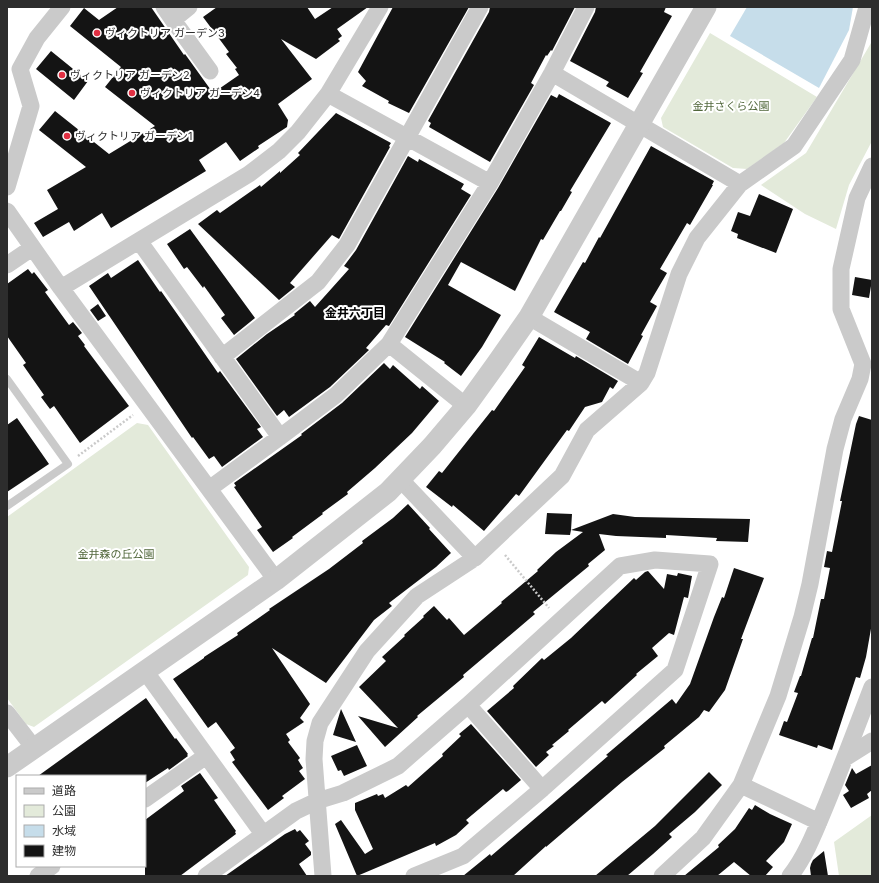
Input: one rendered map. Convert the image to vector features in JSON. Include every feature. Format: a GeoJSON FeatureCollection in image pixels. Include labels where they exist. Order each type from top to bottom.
{"type":"FeatureCollection","features":[{"type":"Feature","properties":{"kind":"street"},"geometry":{"type":"LineString","coordinates":[[7,187],[31,106],[20,69],[37,38],[62,7]]}},
{"type":"Feature","properties":{"kind":"street"},"geometry":{"type":"LineString","coordinates":[[190,7],[169,13],[210,71]]}},
{"type":"Feature","properties":{"kind":"street"},"geometry":{"type":"LineString","coordinates":[[222,357],[318,282],[347,245],[480,7]]}},
{"type":"Feature","properties":{"kind":"street"},"geometry":{"type":"LineString","coordinates":[[209,489],[336,395],[389,344],[490,183],[552,73],[586,7]]}},
{"type":"Feature","properties":{"kind":"street"},"geometry":{"type":"LineString","coordinates":[[7,767],[276,580],[388,492],[432,446],[466,406],[529,317],[706,7]]}},
{"type":"Feature","properties":{"kind":"street"},"geometry":{"type":"LineString","coordinates":[[323,876],[314,759],[315,741],[320,723],[367,652],[417,596],[475,558],[562,476],[587,430],[642,383],[647,373],[679,274],[697,238],[740,184],[794,146],[852,60],[867,7]]}},
{"type":"Feature","properties":{"kind":"street"},"geometry":{"type":"LineString","coordinates":[[61,288],[249,174],[279,151],[298,132],[328,94],[377,8]]}},
{"type":"Feature","properties":{"kind":"street"},"geometry":{"type":"LineString","coordinates":[[552,73],[740,184]]}},
{"type":"Feature","properties":{"kind":"street"},"geometry":{"type":"LineString","coordinates":[[328,94],[490,183]]}},
{"type":"Feature","properties":{"kind":"street"},"geometry":{"type":"LineString","coordinates":[[662,876],[703,838],[741,785],[778,696],[802,617],[810,584],[835,449],[843,419],[860,379],[868,365],[841,309],[841,269],[857,198],[872,166]]}},
{"type":"Feature","properties":{"kind":"street"},"geometry":{"type":"LineString","coordinates":[[7,211],[61,288],[276,580]]}},
{"type":"Feature","properties":{"kind":"street"},"geometry":{"type":"LineString","coordinates":[[139,241],[280,437]]}},
{"type":"Feature","properties":{"kind":"street"},"geometry":{"type":"LineString","coordinates":[[7,265],[32,248]]}},
{"type":"Feature","properties":{"kind":"street"},"geometry":{"type":"LineString","coordinates":[[529,317],[642,383]]}},
{"type":"Feature","properties":{"kind":"street"},"geometry":{"type":"LineString","coordinates":[[389,344],[466,406]]}},
{"type":"Feature","properties":{"kind":"street"},"geometry":{"type":"LineString","coordinates":[[400,479],[475,558]]}},
{"type":"Feature","properties":{"kind":"street"},"geometry":{"type":"LineString","coordinates":[[206,876],[296,811],[317,801],[343,793],[398,766],[468,705],[620,566],[655,560],[710,564],[675,670],[542,789],[463,856],[414,876]]}},
{"type":"Feature","properties":{"kind":"street"},"geometry":{"type":"LineString","coordinates":[[145,671],[263,834]]}},
{"type":"Feature","properties":{"kind":"street"},"geometry":{"type":"LineString","coordinates":[[790,876],[798,866],[819,822],[872,687]]}},
{"type":"Feature","properties":{"kind":"street"},"geometry":{"type":"LineString","coordinates":[[468,705],[542,789]]}},
{"type":"Feature","properties":{"kind":"street"},"geometry":{"type":"LineString","coordinates":[[7,712],[34,748]]}},
{"type":"Feature","properties":{"kind":"street"},"geometry":{"type":"LineString","coordinates":[[845,758],[872,741]]}},
{"type":"Feature","properties":{"kind":"street"},"geometry":{"type":"LineString","coordinates":[[146,798],[206,756]]}},
{"type":"Feature","properties":{"kind":"street"},"geometry":{"type":"LineString","coordinates":[[741,785],[819,822]]}},
{"type":"Feature","properties":{"kind":"street"},"geometry":{"type":"LineString","coordinates":[[38,876],[51,867]]}},
{"type":"Feature","properties":{"kind":"lane"},"geometry":{"type":"LineString","coordinates":[[7,379],[68,464],[7,506]]}},
{"type":"Feature","properties":{"kind":"path"},"geometry":{"type":"LineString","coordinates":[[68,464],[147,405]]}},
{"type":"Feature","properties":{"kind":"path"},"geometry":{"type":"LineString","coordinates":[[493,540],[560,621]]}},
{"type":"Feature","properties":{"kind":"green space","name":"金井さくら公園"},"geometry":{"type":"Polygon","coordinates":[[[710,33],[817,97],[784,143],[747,169],[733,168],[663,127],[661,118],[710,33]]]}},
{"type":"Feature","properties":{"kind":"green space"},"geometry":{"type":"Polygon","coordinates":[[[872,37],[872,141],[849,185],[836,229],[805,214],[761,185],[806,153],[871,43],[872,37]]]}},
{"type":"Feature","properties":{"kind":"green space","name":"金井森の丘公園"},"geometry":{"type":"Polygon","coordinates":[[[137,423],[148,425],[249,567],[248,575],[34,727],[26,724],[7,698],[7,517],[137,423]]]}},
{"type":"Feature","properties":{"kind":"green space"},"geometry":{"type":"Polygon","coordinates":[[[872,815],[872,876],[839,876],[834,842],[872,815]]]}},
{"type":"Feature","properties":{"kind":"water"},"geometry":{"type":"Polygon","coordinates":[[[747,7],[853,7],[849,30],[819,88],[730,36],[747,7]]]}},
{"type":"Feature","properties":{"kind":"building"},"geometry":{"type":"Polygon","coordinates":[[[118,7],[151,7],[184,55],[185,54],[213,93],[239,75],[235,69],[237,68],[226,54],[229,52],[203,17],[217,7],[307,7],[315,19],[333,7],[368,7],[337,29],[342,36],[338,39],[340,41],[316,59],[281,39],[312,79],[278,104],[288,120],[287,127],[258,146],[259,148],[240,161],[226,142],[199,160],[206,171],[111,228],[102,213],[74,231],[69,222],[43,237],[34,223],[58,209],[47,190],[86,167],[39,130],[55,111],[109,154],[155,126],[105,87],[121,67],[70,26],[84,8],[99,20],[118,7]]]}},
{"type":"Feature","properties":{"kind":"building"},"geometry":{"type":"Polygon","coordinates":[[[393,7],[469,7],[409,113],[388,103],[389,101],[362,86],[366,81],[358,72],[393,7]]]}},
{"type":"Feature","properties":{"kind":"building"},"geometry":{"type":"Polygon","coordinates":[[[490,7],[575,7],[552,51],[551,50],[547,56],[546,55],[531,83],[534,85],[490,162],[429,127],[431,123],[428,121],[489,12],[490,7]]]}},
{"type":"Feature","properties":{"kind":"building"},"geometry":{"type":"Polygon","coordinates":[[[596,7],[666,7],[664,12],[672,16],[640,72],[643,73],[628,98],[606,86],[609,82],[570,61],[595,12],[596,7]]]}},
{"type":"Feature","properties":{"kind":"building","name":"ヴィクトリア ガーデン2"},"geometry":{"type":"Polygon","coordinates":[[[51,51],[88,81],[74,100],[36,69],[51,51]]]}},
{"type":"Feature","properties":{"kind":"building"},"geometry":{"type":"Polygon","coordinates":[[[559,94],[611,123],[570,191],[572,192],[561,211],[543,240],[541,239],[515,291],[461,262],[448,285],[501,315],[482,347],[461,376],[444,363],[445,362],[405,337],[498,188],[551,95],[557,98],[559,94]]]}},
{"type":"Feature","properties":{"kind":"building"},"geometry":{"type":"Polygon","coordinates":[[[336,113],[391,143],[389,146],[390,147],[339,239],[332,235],[290,283],[295,287],[279,300],[198,224],[217,210],[220,213],[260,185],[261,187],[280,171],[280,173],[300,155],[298,153],[336,113]]]}},
{"type":"Feature","properties":{"kind":"building"},"geometry":{"type":"Polygon","coordinates":[[[651,146],[714,181],[690,225],[687,223],[660,269],[667,273],[650,302],[657,306],[641,335],[643,336],[628,364],[586,339],[590,332],[554,312],[583,262],[585,263],[599,237],[600,238],[651,146]]]}},
{"type":"Feature","properties":{"kind":"building"},"geometry":{"type":"Polygon","coordinates":[[[408,156],[418,162],[419,159],[464,184],[461,189],[471,195],[389,326],[386,325],[366,348],[369,350],[330,387],[289,417],[284,410],[277,416],[236,359],[267,334],[295,315],[294,314],[310,301],[315,307],[349,269],[344,266],[356,250],[408,156]]]}},
{"type":"Feature","properties":{"kind":"building"},"geometry":{"type":"Polygon","coordinates":[[[759,194],[793,209],[776,253],[737,238],[738,234],[731,231],[738,212],[750,216],[759,194]]]}},
{"type":"Feature","properties":{"kind":"building"},"geometry":{"type":"Polygon","coordinates":[[[190,229],[255,318],[234,335],[221,318],[225,315],[204,286],[203,288],[187,267],[184,269],[167,244],[190,229]]]}},
{"type":"Feature","properties":{"kind":"building"},"geometry":{"type":"Polygon","coordinates":[[[138,260],[218,373],[220,371],[261,427],[257,429],[263,437],[222,467],[214,456],[209,459],[193,437],[192,438],[89,286],[108,273],[111,278],[138,260]]]}},
{"type":"Feature","properties":{"kind":"building"},"geometry":{"type":"Polygon","coordinates":[[[28,269],[32,274],[34,272],[48,290],[45,292],[69,325],[73,322],[82,333],[78,336],[85,345],[84,346],[129,406],[80,443],[54,406],[50,409],[41,397],[44,395],[23,365],[26,363],[7,336],[7,284],[28,269]]]}},
{"type":"Feature","properties":{"kind":"building"},"geometry":{"type":"Polygon","coordinates":[[[855,277],[872,280],[869,298],[852,295],[855,277]]]}},
{"type":"Feature","properties":{"kind":"building"},"geometry":{"type":"Polygon","coordinates":[[[98,304],[106,316],[98,321],[90,310],[98,304]]]}},
{"type":"Feature","properties":{"kind":"building"},"geometry":{"type":"Polygon","coordinates":[[[539,337],[575,358],[576,356],[618,381],[613,389],[610,387],[602,402],[585,407],[569,431],[567,430],[519,496],[516,494],[484,531],[453,505],[452,507],[426,487],[439,471],[442,473],[492,410],[494,411],[525,367],[522,365],[539,337]]]}},
{"type":"Feature","properties":{"kind":"building"},"geometry":{"type":"Polygon","coordinates":[[[384,363],[390,369],[393,365],[420,389],[422,386],[439,401],[412,433],[347,492],[348,494],[273,552],[257,530],[262,527],[234,487],[236,486],[234,483],[302,435],[301,434],[342,403],[384,363]]]}},
{"type":"Feature","properties":{"kind":"building"},"geometry":{"type":"Polygon","coordinates":[[[859,416],[872,420],[872,623],[866,657],[860,678],[856,677],[832,750],[818,745],[817,748],[779,735],[784,721],[787,722],[798,693],[794,692],[801,676],[813,638],[821,599],[824,599],[830,568],[824,567],[827,551],[832,552],[842,501],[840,501],[859,416]]]}},
{"type":"Feature","properties":{"kind":"building"},"geometry":{"type":"Polygon","coordinates":[[[17,418],[49,464],[7,492],[7,425],[17,418]]]}},
{"type":"Feature","properties":{"kind":"building"},"geometry":{"type":"Polygon","coordinates":[[[408,504],[451,553],[436,567],[389,603],[392,606],[374,620],[326,683],[272,648],[310,704],[300,718],[304,722],[286,734],[290,740],[288,742],[300,758],[298,760],[303,768],[299,771],[305,779],[282,796],[284,798],[268,810],[232,762],[235,760],[230,752],[235,748],[216,722],[208,728],[173,679],[238,635],[237,633],[270,610],[269,609],[329,569],[363,543],[362,541],[393,518],[408,504]]]}},
{"type":"Feature","properties":{"kind":"building"},"geometry":{"type":"Polygon","coordinates":[[[547,513],[572,514],[570,535],[545,534],[547,513]]]}},
{"type":"Feature","properties":{"kind":"building"},"geometry":{"type":"Polygon","coordinates":[[[613,514],[635,517],[750,519],[748,542],[716,541],[717,538],[666,535],[666,538],[599,534],[605,550],[588,564],[589,566],[533,612],[535,614],[463,675],[464,677],[417,716],[418,717],[385,747],[358,716],[398,728],[359,687],[386,661],[382,657],[434,606],[447,620],[449,618],[464,635],[538,571],[537,570],[556,552],[583,532],[571,530],[613,514]]]}},
{"type":"Feature","properties":{"kind":"building"},"geometry":{"type":"Polygon","coordinates":[[[734,568],[764,578],[741,639],[743,639],[725,690],[709,712],[704,710],[699,717],[664,746],[665,748],[546,846],[513,876],[463,876],[490,854],[491,856],[672,699],[676,704],[690,684],[714,617],[722,597],[724,598],[734,568]]]}},
{"type":"Feature","properties":{"kind":"building"},"geometry":{"type":"Polygon","coordinates":[[[648,571],[664,589],[667,574],[677,576],[678,573],[692,576],[688,598],[684,597],[674,635],[669,633],[652,648],[658,656],[636,674],[637,675],[605,704],[602,701],[568,730],[569,731],[552,745],[554,746],[546,752],[549,755],[536,767],[487,711],[514,688],[513,686],[542,658],[544,660],[571,638],[634,578],[636,580],[648,571]]]}},
{"type":"Feature","properties":{"kind":"building"},"geometry":{"type":"Polygon","coordinates":[[[146,698],[175,739],[176,738],[188,754],[188,756],[169,770],[168,768],[146,782],[146,775],[39,775],[146,698]]]}},
{"type":"Feature","properties":{"kind":"building"},"geometry":{"type":"Polygon","coordinates":[[[341,709],[356,742],[333,735],[341,709]]]}},
{"type":"Feature","properties":{"kind":"building"},"geometry":{"type":"Polygon","coordinates":[[[471,724],[521,780],[506,792],[503,789],[466,820],[469,823],[456,835],[436,846],[435,843],[357,876],[335,824],[341,820],[365,854],[373,849],[355,810],[355,803],[377,794],[378,796],[383,794],[385,798],[406,785],[408,787],[443,756],[442,754],[461,736],[459,734],[471,724]]]}},
{"type":"Feature","properties":{"kind":"building"},"geometry":{"type":"Polygon","coordinates":[[[357,745],[367,766],[344,776],[341,770],[338,771],[331,756],[357,745]]]}},
{"type":"Feature","properties":{"kind":"building"},"geometry":{"type":"Polygon","coordinates":[[[872,765],[872,790],[867,794],[869,798],[851,808],[843,795],[849,791],[845,785],[852,768],[856,774],[872,765]]]}},
{"type":"Feature","properties":{"kind":"building"},"geometry":{"type":"Polygon","coordinates":[[[709,772],[722,785],[695,812],[669,834],[672,837],[627,876],[595,876],[655,826],[709,772]]]}},
{"type":"Feature","properties":{"kind":"building"},"geometry":{"type":"Polygon","coordinates":[[[200,773],[218,798],[214,800],[236,831],[236,834],[180,876],[145,876],[146,819],[184,791],[181,786],[200,773]]]}},
{"type":"Feature","properties":{"kind":"building"},"geometry":{"type":"Polygon","coordinates":[[[755,805],[792,824],[784,842],[766,861],[773,867],[765,876],[751,876],[734,862],[717,876],[684,876],[719,847],[718,845],[735,829],[749,808],[752,810],[755,805]]]}},
{"type":"Feature","properties":{"kind":"building"},"geometry":{"type":"Polygon","coordinates":[[[295,829],[297,832],[300,830],[309,841],[305,844],[311,852],[311,855],[299,864],[307,876],[225,876],[285,834],[295,829]]]}},
{"type":"Feature","properties":{"kind":"building"},"geometry":{"type":"Polygon","coordinates":[[[824,851],[828,876],[811,876],[810,868],[813,860],[824,851]]]}},
{"type":"Feature","properties":{"kind":"place","name":"ヴィクトリア ガーデン3"},"geometry":{"type":"Point","coordinates":[97,33]}},
{"type":"Feature","properties":{"kind":"place","name":"ヴィクトリア ガーデン2"},"geometry":{"type":"Point","coordinates":[62,75]}},
{"type":"Feature","properties":{"kind":"place","name":"ヴィクトリア ガーデン4"},"geometry":{"type":"Point","coordinates":[132,93]}},
{"type":"Feature","properties":{"kind":"place","name":"ヴィクトリア ガーデン1"},"geometry":{"type":"Point","coordinates":[67,136]}},
{"type":"Feature","properties":{"kind":"district","name":"金井六丁目"},"geometry":{"type":"Point","coordinates":[355,313]}}]}
